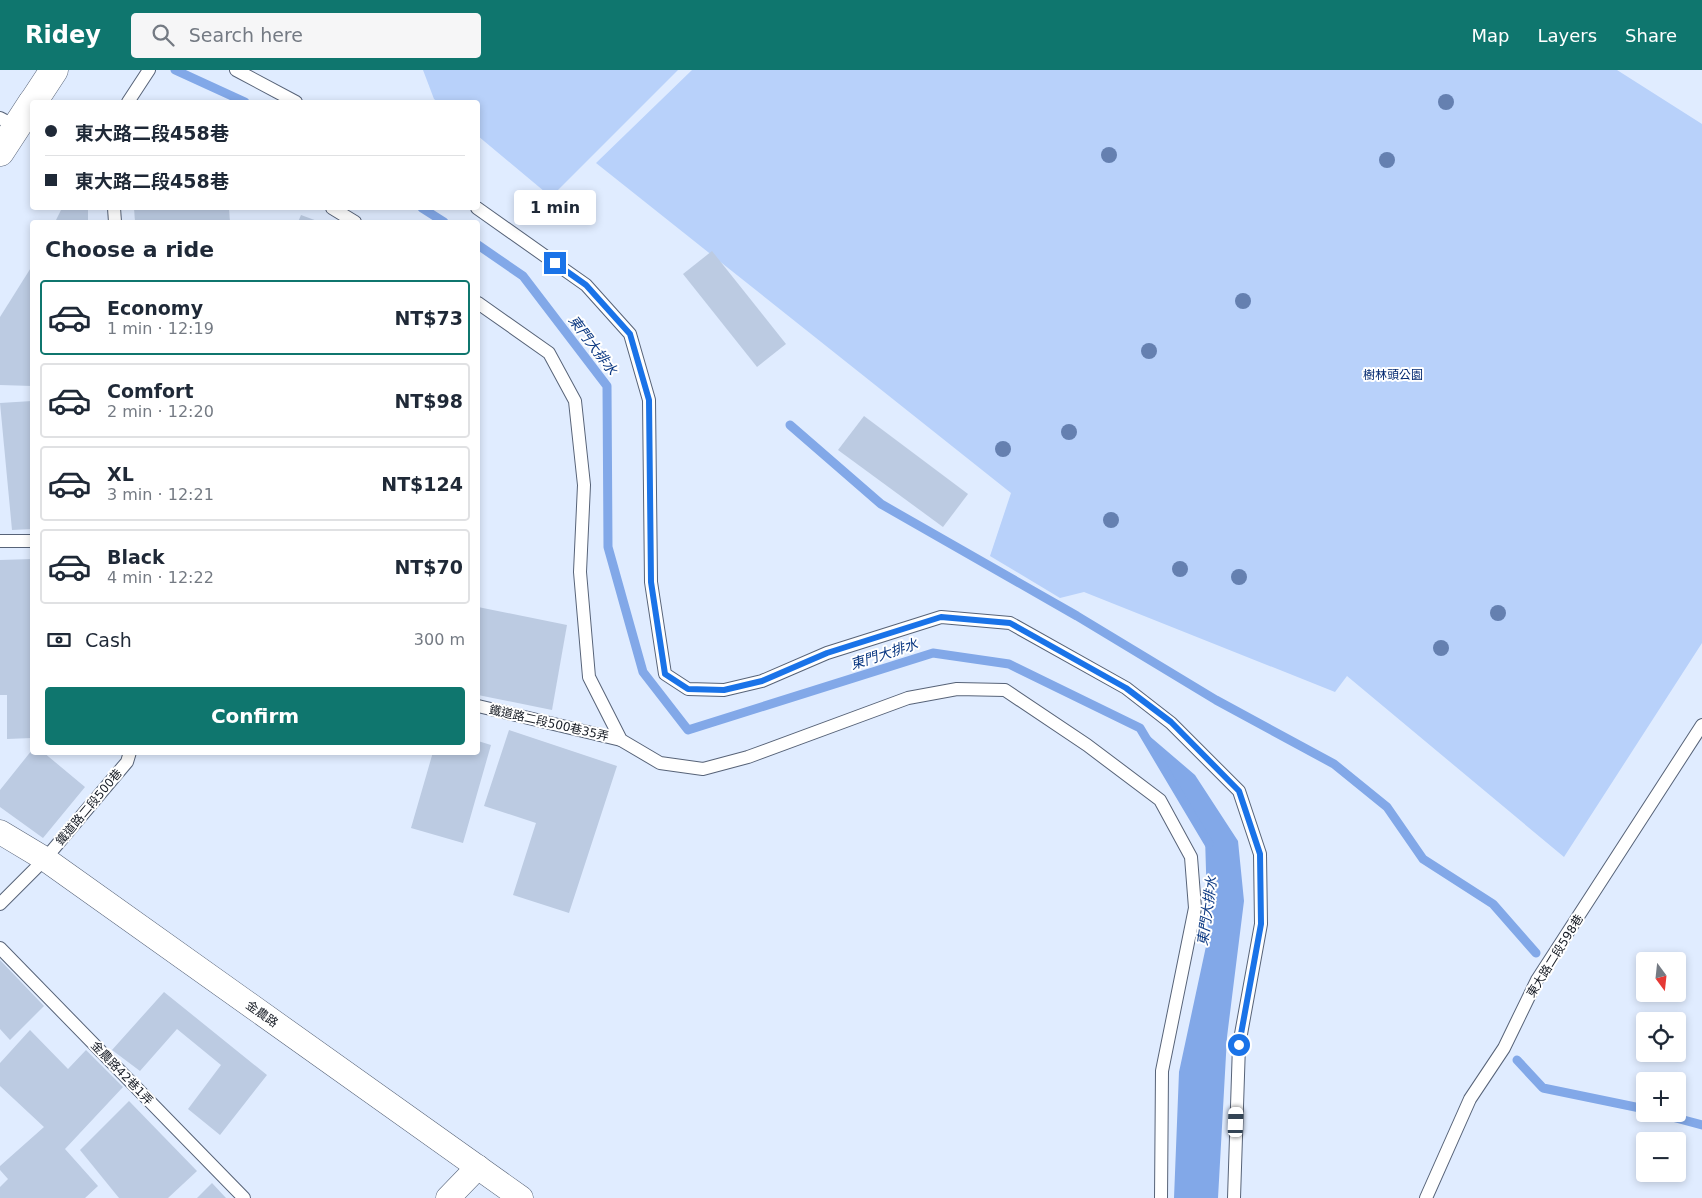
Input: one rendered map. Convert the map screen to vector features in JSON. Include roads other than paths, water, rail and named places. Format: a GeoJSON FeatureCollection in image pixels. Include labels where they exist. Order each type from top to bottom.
{"type":"FeatureCollection","features":[{"type":"Feature","properties":{"kind":"street"},"geometry":{"type":"LineString","coordinates":[[0,152],[17,122],[30,104]]}},
{"type":"Feature","properties":{"kind":"street","name":"金農路"},"geometry":{"type":"LineString","coordinates":[[0,832],[45,859],[521,1198]]}},
{"type":"Feature","properties":{"kind":"street"},"geometry":{"type":"LineString","coordinates":[[448,1198],[478,1167]]}},
{"type":"Feature","properties":{"kind":"lane"},"geometry":{"type":"LineString","coordinates":[[129,100],[148,70]]}},
{"type":"Feature","properties":{"kind":"lane"},"geometry":{"type":"LineString","coordinates":[[236,70],[292,100]]}},
{"type":"Feature","properties":{"kind":"lane"},"geometry":{"type":"LineString","coordinates":[[335,210],[352,220]]}},
{"type":"Feature","properties":{"kind":"lane"},"geometry":{"type":"LineString","coordinates":[[480,210],[586,285],[630,334],[649,400],[651,582],[665,674],[688,689],[724,690],[762,681],[827,653],[941,617],[1010,623],[1126,688],[1171,722],[1239,791],[1260,854],[1261,924],[1239,1045],[1234,1198]]}},
{"type":"Feature","properties":{"kind":"lane"},"geometry":{"type":"LineString","coordinates":[[480,304],[549,353],[575,401],[584,485],[580,572],[589,677],[621,740]]}},
{"type":"Feature","properties":{"kind":"lane"},"geometry":{"type":"LineString","coordinates":[[0,541],[30,541]]}},
{"type":"Feature","properties":{"kind":"lane","name":"鐵道路二段500巷35弄"},"geometry":{"type":"LineString","coordinates":[[480,706],[621,740],[660,763],[703,769],[748,757],[908,698],[957,689],[1005,690],[1087,745],[1160,800],[1191,857],[1194,908],[1162,1071],[1161,1198]]}},
{"type":"Feature","properties":{"kind":"lane","name":"東大路二段598巷"},"geometry":{"type":"LineString","coordinates":[[1426,1198],[1470,1099],[1504,1048],[1538,980],[1702,725]]}},
{"type":"Feature","properties":{"kind":"lane","name":"鐵道路二段500巷"},"geometry":{"type":"LineString","coordinates":[[0,904],[45,859],[127,762],[129,755]]}},
{"type":"Feature","properties":{"kind":"lane","name":"金農路42巷1弄"},"geometry":{"type":"LineString","coordinates":[[0,948],[244,1198]]}},
{"type":"Feature","properties":{"kind":"waterway","name":"東門大排水"},"geometry":{"type":"LineString","coordinates":[[175,70],[241,100]]}},
{"type":"Feature","properties":{"kind":"waterway","name":"東門大排水"},"geometry":{"type":"LineString","coordinates":[[425,210],[441,220]]}},
{"type":"Feature","properties":{"kind":"waterway","name":"東門大排水"},"geometry":{"type":"LineString","coordinates":[[480,246],[523,276],[607,386],[608,547],[643,672],[688,730],[933,653],[1009,664],[1140,728],[1209,844]]}},
{"type":"Feature","properties":{"kind":"waterway"},"geometry":{"type":"LineString","coordinates":[[790,425],[881,504],[1077,616],[1216,700],[1334,764],[1387,807],[1423,859],[1493,904],[1536,953]]}},
{"type":"Feature","properties":{"kind":"waterway"},"geometry":{"type":"LineString","coordinates":[[1517,1060],[1543,1088],[1636,1107]]}},
{"type":"Feature","properties":{"kind":"waterway"},"geometry":{"type":"LineString","coordinates":[[1686,1121],[1702,1125]]}},
{"type":"Feature","properties":{"kind":"park label","name":"樹林頭公園"},"geometry":{"type":"Point","coordinates":[1393,375]}}]}
